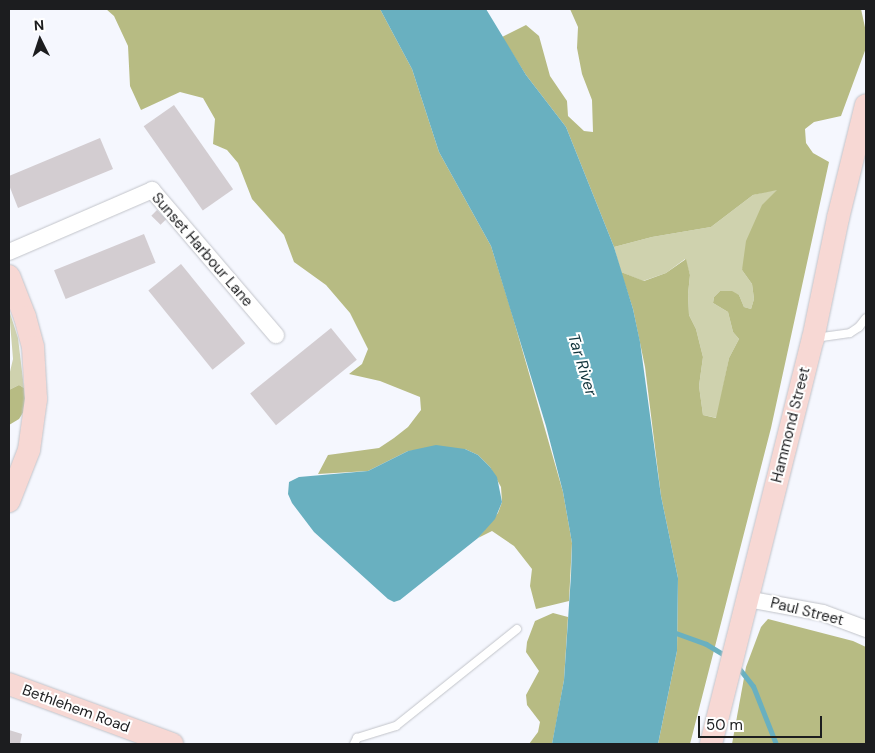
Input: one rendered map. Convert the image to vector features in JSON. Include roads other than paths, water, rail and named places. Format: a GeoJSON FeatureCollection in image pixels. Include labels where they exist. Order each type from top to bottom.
{"type":"FeatureCollection","features":[{"type":"Feature","properties":{"kind":"street","name":"Hammond Street"},"geometry":{"type":"LineString","coordinates":[[711,744],[813,339],[866,105]]}},
{"type":"Feature","properties":{"kind":"street","name":"Sunset Harbour Lane"},"geometry":{"type":"LineString","coordinates":[[9,252],[152,190],[276,335]]}},
{"type":"Feature","properties":{"kind":"street"},"geometry":{"type":"LineString","coordinates":[[9,276],[25,317],[33,347],[36,399],[29,450],[9,501]]}},
{"type":"Feature","properties":{"kind":"street","name":"Paul Street"},"geometry":{"type":"LineString","coordinates":[[747,598],[823,613],[866,629]]}},
{"type":"Feature","properties":{"kind":"street","name":"Bethlehem Road"},"geometry":{"type":"LineString","coordinates":[[9,684],[172,744]]}},
{"type":"Feature","properties":{"kind":"lane"},"geometry":{"type":"LineString","coordinates":[[813,339],[850,333],[859,327],[866,318]]}},
{"type":"Feature","properties":{"kind":"lane"},"geometry":{"type":"LineString","coordinates":[[859,327],[866,333]]}},
{"type":"Feature","properties":{"kind":"lane"},"geometry":{"type":"LineString","coordinates":[[354,744],[357,738],[396,726],[517,629]]}},
{"type":"Feature","properties":{"kind":"water","name":"Tar River"},"geometry":{"type":"Polygon","coordinates":[[[380,9],[486,9],[526,75],[566,127],[614,247],[633,309],[640,342],[661,496],[678,578],[677,651],[658,744],[552,744],[564,680],[571,575],[572,543],[563,492],[546,426],[491,246],[439,152],[412,69],[380,9]]]}},
{"type":"Feature","properties":{"kind":"water"},"geometry":{"type":"Polygon","coordinates":[[[436,445],[465,449],[478,455],[497,477],[502,502],[495,519],[478,538],[400,600],[394,602],[388,599],[314,532],[292,503],[288,494],[289,482],[299,477],[368,471],[408,451],[436,445]]]}},
{"type":"Feature","properties":{"kind":"waterway"},"geometry":{"type":"LineString","coordinates":[[673,632],[706,644],[726,656]]}},
{"type":"Feature","properties":{"kind":"waterway"},"geometry":{"type":"LineString","coordinates":[[738,667],[753,686],[776,744]]}}]}
